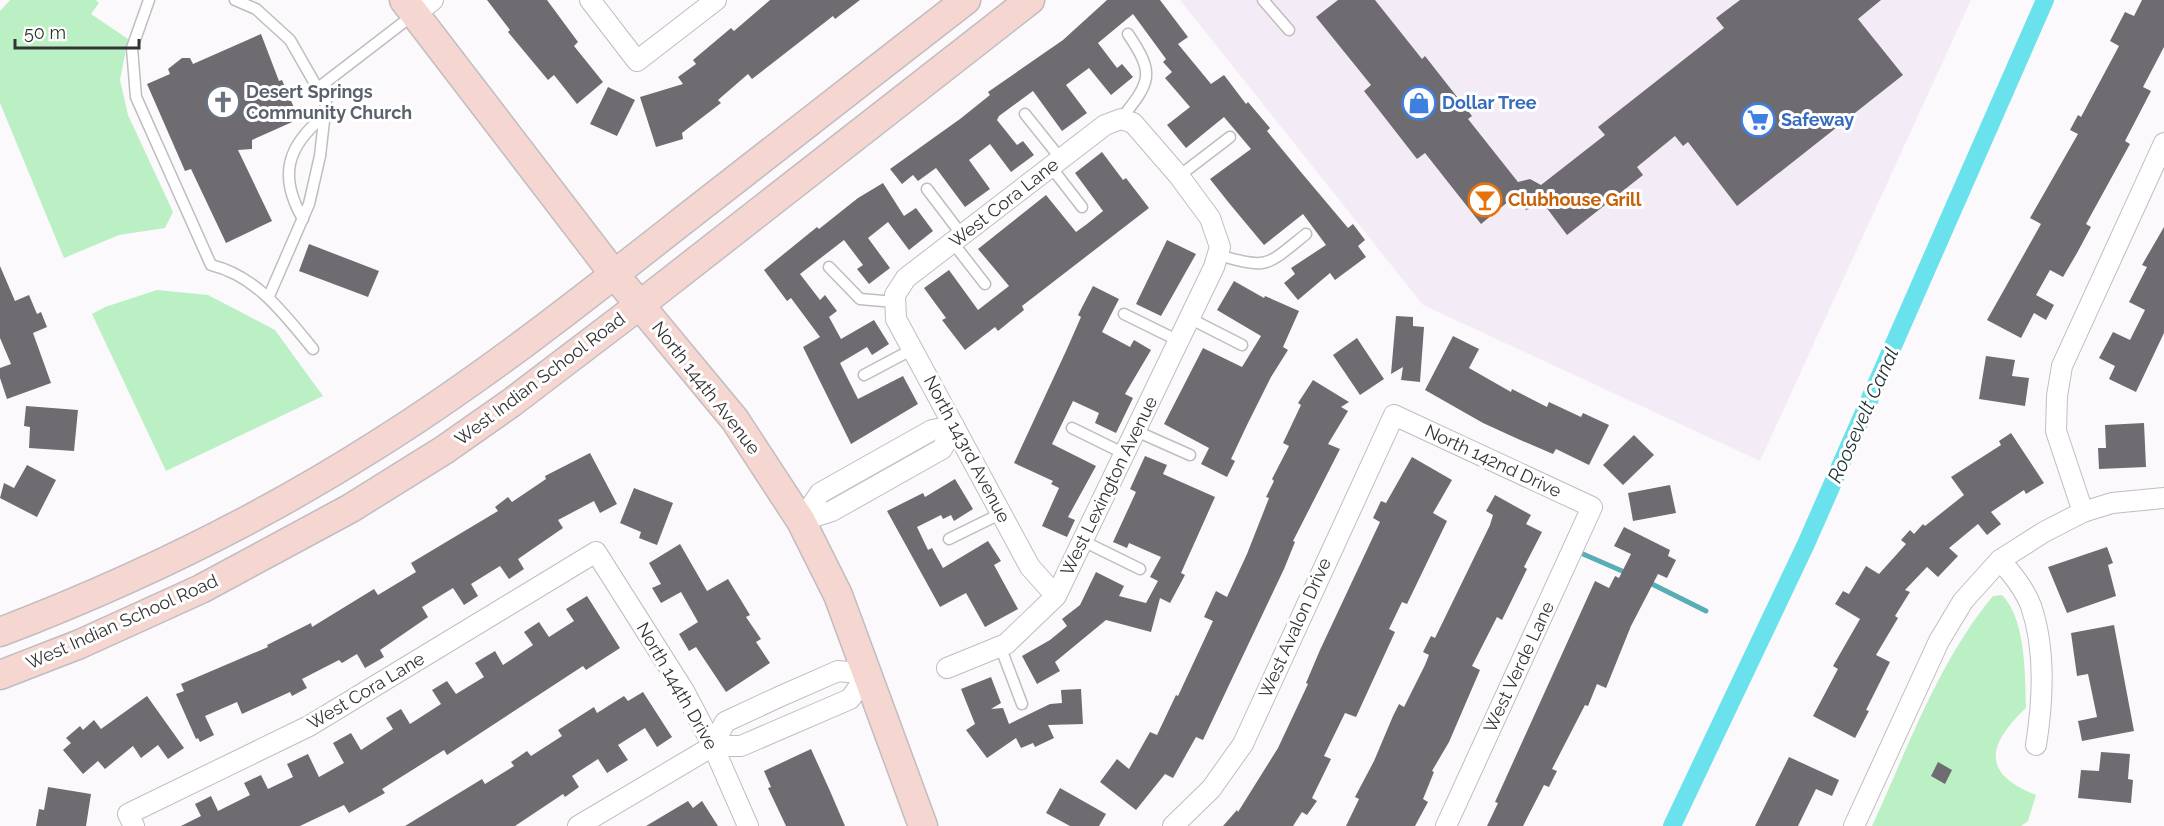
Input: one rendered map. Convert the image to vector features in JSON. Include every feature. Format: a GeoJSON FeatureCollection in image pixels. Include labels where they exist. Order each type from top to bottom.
{"type":"FeatureCollection","features":[{"type":"Feature","properties":{"kind":"main road","name":"West Indian School Road"},"geometry":{"type":"LineString","coordinates":[[0,632],[163,564],[345,465],[497,362],[614,274],[966,0]]}},
{"type":"Feature","properties":{"kind":"main road","name":"West Indian School Road"},"geometry":{"type":"LineString","coordinates":[[0,675],[90,639],[201,589],[351,508],[484,423],[641,304],[1030,0]]}},
{"type":"Feature","properties":{"kind":"main road","name":"North 144th Avenue"},"geometry":{"type":"LineString","coordinates":[[417,5],[614,274],[735,420],[801,521],[838,595],[923,826]]}},
{"type":"Feature","properties":{"kind":"street"},"geometry":{"type":"LineString","coordinates":[[590,0],[637,61],[716,0]]}},
{"type":"Feature","properties":{"kind":"street"},"geometry":{"type":"LineString","coordinates":[[1121,119],[1133,123],[1179,176]]}},
{"type":"Feature","properties":{"kind":"street","name":"West Cora Lane"},"geometry":{"type":"LineString","coordinates":[[895,298],[906,279],[1106,125],[1121,119]]}},
{"type":"Feature","properties":{"kind":"street"},"geometry":{"type":"LineString","coordinates":[[2083,512],[2056,431],[2057,396],[2062,366],[2164,143]]}},
{"type":"Feature","properties":{"kind":"street","name":"West Lexington Avenue"},"geometry":{"type":"LineString","coordinates":[[947,668],[1006,644],[1056,596],[1179,340],[1220,247],[1216,228],[1179,176]]}},
{"type":"Feature","properties":{"kind":"street","name":"North 143rd Avenue"},"geometry":{"type":"LineString","coordinates":[[895,298],[896,319],[1030,567],[1056,596]]}},
{"type":"Feature","properties":{"kind":"street","name":"North 142nd Drive"},"geometry":{"type":"LineString","coordinates":[[1394,415],[1592,507]]}},
{"type":"Feature","properties":{"kind":"street","name":"West Avalon Drive"},"geometry":{"type":"LineString","coordinates":[[1173,826],[1211,789],[1243,744],[1394,415]]}},
{"type":"Feature","properties":{"kind":"street"},"geometry":{"type":"LineString","coordinates":[[801,521],[820,493],[932,430],[954,426]]}},
{"type":"Feature","properties":{"kind":"street"},"geometry":{"type":"LineString","coordinates":[[801,521],[832,511],[942,449],[954,426]]}},
{"type":"Feature","properties":{"kind":"street"},"geometry":{"type":"LineString","coordinates":[[1854,826],[1939,641],[1963,600],[2000,560],[2044,532],[2083,512],[2112,503],[2164,498]]}},
{"type":"Feature","properties":{"kind":"street","name":"West Verde Lane"},"geometry":{"type":"LineString","coordinates":[[1446,826],[1592,507]]}},
{"type":"Feature","properties":{"kind":"street","name":"West Cora Lane"},"geometry":{"type":"LineString","coordinates":[[131,820],[309,726],[596,552]]}},
{"type":"Feature","properties":{"kind":"street","name":"North 144th Drive"},"geometry":{"type":"LineString","coordinates":[[596,552],[684,692],[713,746],[748,826]]}},
{"type":"Feature","properties":{"kind":"street"},"geometry":{"type":"LineString","coordinates":[[2000,560],[2019,582],[2031,605],[2036,628],[2043,701],[2036,745]]}},
{"type":"Feature","properties":{"kind":"street"},"geometry":{"type":"LineString","coordinates":[[713,746],[725,722],[838,671],[868,674]]}},
{"type":"Feature","properties":{"kind":"street"},"geometry":{"type":"LineString","coordinates":[[578,826],[713,746],[741,746],[850,699],[868,674]]}},
{"type":"Feature","properties":{"kind":"lane"},"geometry":{"type":"LineString","coordinates":[[149,0],[132,48],[136,97],[211,265],[221,268],[269,296],[313,349]]}},
{"type":"Feature","properties":{"kind":"lane"},"geometry":{"type":"LineString","coordinates":[[235,0],[256,9],[290,40],[326,103],[320,156],[309,204],[269,296]]}},
{"type":"Feature","properties":{"kind":"lane"},"geometry":{"type":"LineString","coordinates":[[1263,0],[1289,30]]}},
{"type":"Feature","properties":{"kind":"lane"},"geometry":{"type":"LineString","coordinates":[[318,88],[417,5]]}},
{"type":"Feature","properties":{"kind":"lane"},"geometry":{"type":"LineString","coordinates":[[1121,119],[1140,94],[1148,73],[1143,57],[1128,34]]}},
{"type":"Feature","properties":{"kind":"lane"},"geometry":{"type":"LineString","coordinates":[[1025,114],[1082,207]]}},
{"type":"Feature","properties":{"kind":"lane"},"geometry":{"type":"LineString","coordinates":[[303,219],[290,189],[291,157],[297,141],[324,116]]}},
{"type":"Feature","properties":{"kind":"lane"},"geometry":{"type":"LineString","coordinates":[[1179,176],[1230,137]]}},
{"type":"Feature","properties":{"kind":"lane"},"geometry":{"type":"LineString","coordinates":[[927,189],[985,284]]}},
{"type":"Feature","properties":{"kind":"lane"},"geometry":{"type":"LineString","coordinates":[[1218,255],[1255,265],[1267,263],[1306,234]]}},
{"type":"Feature","properties":{"kind":"lane"},"geometry":{"type":"LineString","coordinates":[[829,267],[860,299],[895,298]]}},
{"type":"Feature","properties":{"kind":"lane"},"geometry":{"type":"LineString","coordinates":[[1124,314],[1179,340]]}},
{"type":"Feature","properties":{"kind":"lane"},"geometry":{"type":"LineString","coordinates":[[1189,318],[1242,345]]}},
{"type":"Feature","properties":{"kind":"lane"},"geometry":{"type":"LineString","coordinates":[[864,375],[913,349]]}},
{"type":"Feature","properties":{"kind":"lane"},"geometry":{"type":"LineString","coordinates":[[1072,428],[1125,454]]}},
{"type":"Feature","properties":{"kind":"lane"},"geometry":{"type":"LineString","coordinates":[[1136,431],[1190,455]]}},
{"type":"Feature","properties":{"kind":"lane"},"geometry":{"type":"LineString","coordinates":[[870,465],[881,483]]}},
{"type":"Feature","properties":{"kind":"lane"},"geometry":{"type":"LineString","coordinates":[[950,539],[1002,513]]}},
{"type":"Feature","properties":{"kind":"lane"},"geometry":{"type":"LineString","coordinates":[[1083,542],[1140,569]]}},
{"type":"Feature","properties":{"kind":"lane"},"geometry":{"type":"LineString","coordinates":[[1000,646],[1022,704]]}},
{"type":"Feature","properties":{"kind":"shaded area"},"geometry":{"type":"Polygon","coordinates":[[[1180,0],[1971,0],[1760,461],[1423,305],[1180,0]]]}},
{"type":"Feature","properties":{"kind":"green space"},"geometry":{"type":"Polygon","coordinates":[[[10,0],[96,0],[99,3],[91,14],[128,39],[120,80],[128,115],[173,212],[165,228],[119,235],[64,258],[0,103],[0,11],[10,0]]]}},
{"type":"Feature","properties":{"kind":"green space"},"geometry":{"type":"Polygon","coordinates":[[[157,290],[208,295],[275,330],[323,396],[166,471],[92,314],[105,307],[157,290]]]}},
{"type":"Feature","properties":{"kind":"green space"},"geometry":{"type":"Polygon","coordinates":[[[2002,595],[2010,605],[2020,633],[2026,708],[2004,734],[1996,757],[1998,767],[2005,777],[2036,795],[2028,821],[2021,826],[1872,826],[1940,677],[1973,622],[1993,596],[2002,595]]]}},
{"type":"Feature","properties":{"kind":"building"},"geometry":{"type":"Polygon","coordinates":[[[487,0],[547,0],[578,42],[574,46],[603,82],[577,104],[554,75],[548,80],[508,32],[510,30],[487,0]]]}},
{"type":"Feature","properties":{"kind":"building"},"geometry":{"type":"Polygon","coordinates":[[[770,0],[860,0],[835,19],[833,16],[752,79],[748,74],[718,100],[721,103],[682,133],[683,139],[656,147],[640,97],[683,84],[678,77],[696,64],[693,60],[731,28],[734,31],[770,0]]]}},
{"type":"Feature","properties":{"kind":"building"},"geometry":{"type":"Polygon","coordinates":[[[1107,0],[1160,0],[1188,37],[1178,44],[1211,84],[1224,75],[1246,104],[1248,102],[1270,128],[1267,131],[1348,228],[1353,224],[1365,240],[1358,246],[1366,257],[1335,280],[1330,273],[1298,300],[1284,283],[1295,274],[1291,268],[1326,245],[1303,214],[1264,245],[1210,179],[1251,149],[1224,117],[1186,148],[1167,125],[1190,107],[1165,78],[1172,72],[1163,62],[1166,59],[1133,14],[1098,43],[1117,68],[1122,64],[1133,77],[1111,95],[1089,68],[1066,85],[1087,113],[1062,131],[1033,91],[999,116],[997,120],[1017,145],[1023,141],[1034,155],[1011,172],[990,144],[969,160],[990,189],[965,207],[936,168],[918,181],[913,175],[902,184],[890,169],[960,119],[990,95],[988,92],[1063,40],[1107,0]]]}},
{"type":"Feature","properties":{"kind":"building"},"geometry":{"type":"Polygon","coordinates":[[[1338,0],[1375,0],[1422,59],[1425,56],[1472,116],[1468,119],[1518,182],[1530,179],[1541,185],[1605,135],[1598,127],[1724,28],[1716,18],[1740,0],[1881,0],[1858,19],[1903,75],[1737,206],[1688,142],[1683,146],[1675,136],[1637,167],[1643,175],[1567,235],[1543,203],[1526,210],[1515,196],[1481,224],[1425,153],[1417,159],[1364,91],[1371,85],[1316,17],[1338,0]]]}},
{"type":"Feature","properties":{"kind":"building"},"geometry":{"type":"Polygon","coordinates":[[[2142,0],[2164,0],[2164,47],[2143,87],[2151,91],[2125,141],[2130,144],[2086,224],[2091,227],[2077,253],[2063,277],[2050,270],[2036,295],[2054,305],[2046,320],[2034,313],[2021,338],[1987,320],[2041,224],[2030,218],[2078,134],[2070,130],[2078,115],[2081,117],[2119,46],[2110,41],[2125,12],[2134,16],[2142,0]]]}},
{"type":"Feature","properties":{"kind":"building","name":"Desert Springs Community Church"},"geometry":{"type":"Polygon","coordinates":[[[261,34],[279,81],[282,80],[299,119],[252,140],[252,149],[238,150],[272,221],[226,243],[191,169],[185,171],[147,84],[170,74],[168,69],[182,58],[190,58],[193,64],[261,34]]]}},
{"type":"Feature","properties":{"kind":"building"},"geometry":{"type":"Polygon","coordinates":[[[608,87],[635,100],[617,136],[590,124],[608,87]]]}},
{"type":"Feature","properties":{"kind":"building"},"geometry":{"type":"Polygon","coordinates":[[[1102,152],[1123,180],[1126,178],[1149,208],[1022,306],[1024,310],[998,331],[995,327],[965,350],[942,320],[946,318],[924,288],[949,270],[978,310],[1009,286],[978,249],[1046,195],[1076,232],[1087,224],[1103,211],[1075,173],[1102,152]]]}},
{"type":"Feature","properties":{"kind":"building"},"geometry":{"type":"Polygon","coordinates":[[[883,183],[904,216],[916,208],[933,231],[909,250],[888,222],[868,238],[890,268],[869,284],[857,269],[863,265],[844,240],[800,274],[820,300],[825,295],[837,311],[829,317],[841,339],[874,320],[889,344],[872,355],[867,347],[840,363],[858,399],[903,376],[918,404],[851,444],[803,347],[820,337],[791,298],[787,301],[764,270],[817,227],[819,229],[858,198],[883,183]]]}},
{"type":"Feature","properties":{"kind":"building"},"geometry":{"type":"Polygon","coordinates":[[[2164,227],[2164,333],[2136,392],[2109,379],[2115,366],[2099,358],[2113,332],[2130,340],[2145,310],[2129,302],[2147,267],[2142,265],[2164,227]]]}},
{"type":"Feature","properties":{"kind":"building"},"geometry":{"type":"Polygon","coordinates":[[[1167,240],[1196,254],[1161,316],[1136,304],[1167,240]]]}},
{"type":"Feature","properties":{"kind":"building"},"geometry":{"type":"Polygon","coordinates":[[[309,244],[379,271],[368,297],[299,271],[309,244]]]}},
{"type":"Feature","properties":{"kind":"building"},"geometry":{"type":"Polygon","coordinates":[[[0,266],[15,301],[29,295],[37,314],[41,312],[47,327],[33,333],[51,383],[7,399],[0,378],[0,368],[11,364],[0,338],[0,266]]]}},
{"type":"Feature","properties":{"kind":"building"},"geometry":{"type":"Polygon","coordinates":[[[1234,281],[1264,298],[1265,296],[1299,311],[1283,347],[1288,350],[1271,377],[1247,425],[1231,459],[1235,461],[1227,477],[1201,464],[1209,448],[1164,424],[1203,348],[1242,367],[1261,336],[1217,310],[1234,281]]]}},
{"type":"Feature","properties":{"kind":"building"},"geometry":{"type":"Polygon","coordinates":[[[1093,286],[1119,299],[1102,332],[1130,347],[1134,340],[1151,350],[1125,394],[1133,398],[1116,433],[1095,423],[1099,413],[1073,401],[1052,444],[1096,466],[1068,517],[1075,520],[1067,537],[1042,526],[1059,488],[1051,484],[1053,481],[1014,463],[1081,317],[1078,315],[1093,286]]]}},
{"type":"Feature","properties":{"kind":"building"},"geometry":{"type":"Polygon","coordinates":[[[1396,316],[1413,317],[1413,326],[1424,327],[1420,382],[1401,380],[1403,367],[1391,374],[1396,316]]]}},
{"type":"Feature","properties":{"kind":"building"},"geometry":{"type":"Polygon","coordinates":[[[1453,336],[1479,349],[1469,368],[1511,392],[1512,389],[1547,407],[1549,402],[1581,417],[1583,413],[1609,425],[1589,465],[1556,449],[1553,454],[1483,423],[1425,390],[1453,336]]]}},
{"type":"Feature","properties":{"kind":"building"},"geometry":{"type":"Polygon","coordinates":[[[1357,338],[1384,379],[1360,395],[1333,355],[1357,338]]]}},
{"type":"Feature","properties":{"kind":"building"},"geometry":{"type":"Polygon","coordinates":[[[1986,356],[2015,360],[2012,376],[2029,378],[2025,406],[1979,399],[1986,356]]]}},
{"type":"Feature","properties":{"kind":"building"},"geometry":{"type":"Polygon","coordinates":[[[1313,380],[1349,402],[1341,407],[1348,411],[1328,444],[1340,449],[1293,541],[1295,542],[1284,569],[1203,740],[1196,737],[1173,778],[1165,774],[1136,810],[1100,782],[1117,759],[1129,769],[1150,732],[1157,735],[1176,695],[1178,696],[1213,621],[1204,617],[1216,591],[1227,597],[1247,554],[1269,498],[1266,497],[1274,481],[1272,479],[1289,446],[1283,443],[1301,405],[1298,403],[1313,380]]]}},
{"type":"Feature","properties":{"kind":"building"},"geometry":{"type":"Polygon","coordinates":[[[26,406],[78,410],[74,451],[29,448],[30,427],[24,426],[26,406]]]}},
{"type":"Feature","properties":{"kind":"building"},"geometry":{"type":"Polygon","coordinates":[[[2144,423],[2146,467],[2099,469],[2098,448],[2106,448],[2105,425],[2144,423]]]}},
{"type":"Feature","properties":{"kind":"building"},"geometry":{"type":"Polygon","coordinates":[[[2011,433],[2044,483],[2026,494],[2024,490],[1991,512],[2001,524],[1987,535],[1978,524],[1949,548],[1958,556],[1938,577],[1927,567],[1905,590],[1910,592],[1895,616],[1898,618],[1876,655],[1890,662],[1855,738],[1813,716],[1838,669],[1833,666],[1860,619],[1835,604],[1843,591],[1849,594],[1866,566],[1879,574],[1906,544],[1901,540],[1910,530],[1914,534],[1923,524],[1925,526],[1964,495],[1951,477],[2001,445],[1999,441],[2011,433]]]}},
{"type":"Feature","properties":{"kind":"building"},"geometry":{"type":"Polygon","coordinates":[[[1634,435],[1654,455],[1623,485],[1603,465],[1634,435]]]}},
{"type":"Feature","properties":{"kind":"building"},"geometry":{"type":"Polygon","coordinates":[[[590,453],[617,504],[600,513],[594,501],[558,520],[563,528],[518,559],[524,569],[509,579],[500,566],[471,584],[478,596],[464,605],[453,588],[422,607],[428,617],[380,650],[384,657],[365,668],[357,654],[342,663],[339,660],[302,679],[307,688],[292,696],[290,692],[242,714],[237,702],[205,716],[214,735],[200,742],[198,738],[196,739],[176,694],[184,691],[181,684],[268,647],[267,645],[311,623],[312,627],[374,589],[378,595],[416,572],[411,563],[498,511],[495,507],[508,497],[512,502],[546,479],[545,476],[590,453]]]}},
{"type":"Feature","properties":{"kind":"building"},"geometry":{"type":"Polygon","coordinates":[[[1145,456],[1167,465],[1163,474],[1215,497],[1181,573],[1185,575],[1170,603],[1160,598],[1151,632],[1106,620],[1055,662],[1060,671],[1037,684],[1022,656],[1050,640],[1067,626],[1062,619],[1080,605],[1096,572],[1124,586],[1119,596],[1146,603],[1158,581],[1150,577],[1161,557],[1129,543],[1127,548],[1113,542],[1136,492],[1130,489],[1145,456]]]}},
{"type":"Feature","properties":{"kind":"building"},"geometry":{"type":"Polygon","coordinates":[[[1412,457],[1452,480],[1433,513],[1447,521],[1407,604],[1402,602],[1389,629],[1395,632],[1356,717],[1345,713],[1324,756],[1331,759],[1312,798],[1317,801],[1307,815],[1302,812],[1293,826],[1223,826],[1237,810],[1238,812],[1278,748],[1308,684],[1306,683],[1320,650],[1380,522],[1373,518],[1381,501],[1386,503],[1412,457]]]}},
{"type":"Feature","properties":{"kind":"building"},"geometry":{"type":"Polygon","coordinates":[[[27,465],[56,480],[37,517],[0,498],[4,483],[14,488],[27,465]]]}},
{"type":"Feature","properties":{"kind":"building"},"geometry":{"type":"Polygon","coordinates":[[[955,479],[973,509],[954,521],[951,515],[943,519],[941,515],[917,527],[928,550],[932,548],[943,568],[988,541],[1001,561],[994,565],[1018,609],[985,627],[966,593],[940,607],[887,511],[923,493],[925,497],[955,479]]]}},
{"type":"Feature","properties":{"kind":"building"},"geometry":{"type":"Polygon","coordinates":[[[1670,485],[1676,513],[1633,521],[1628,493],[1670,485]]]}},
{"type":"Feature","properties":{"kind":"building"},"geometry":{"type":"Polygon","coordinates":[[[634,488],[673,503],[657,545],[639,538],[641,532],[620,523],[634,488]]]}},
{"type":"Feature","properties":{"kind":"building"},"geometry":{"type":"Polygon","coordinates":[[[1495,495],[1531,515],[1526,524],[1542,532],[1524,567],[1527,569],[1502,620],[1497,617],[1472,666],[1480,670],[1449,742],[1432,771],[1434,772],[1423,799],[1428,802],[1415,826],[1346,826],[1359,799],[1355,797],[1374,761],[1393,716],[1399,704],[1404,707],[1425,665],[1429,655],[1423,652],[1431,636],[1435,638],[1490,525],[1493,515],[1486,511],[1495,495]]]}},
{"type":"Feature","properties":{"kind":"building"},"geometry":{"type":"Polygon","coordinates":[[[1624,527],[1670,550],[1668,556],[1676,560],[1667,578],[1658,574],[1631,626],[1606,688],[1597,684],[1588,706],[1585,705],[1552,769],[1557,771],[1549,787],[1544,785],[1523,826],[1487,826],[1498,803],[1495,802],[1595,581],[1609,588],[1615,576],[1619,578],[1631,554],[1614,546],[1624,527]]]}},
{"type":"Feature","properties":{"kind":"building"},"geometry":{"type":"Polygon","coordinates":[[[680,544],[707,591],[728,579],[750,615],[746,617],[761,639],[756,642],[770,663],[726,692],[696,647],[689,651],[679,634],[698,622],[681,592],[661,603],[652,588],[661,584],[649,563],[680,544]]]}},
{"type":"Feature","properties":{"kind":"building"},"geometry":{"type":"Polygon","coordinates":[[[2107,547],[2113,563],[2108,565],[2116,596],[2067,613],[2048,567],[2107,547]]]}},
{"type":"Feature","properties":{"kind":"building"},"geometry":{"type":"Polygon","coordinates":[[[587,596],[620,648],[586,670],[583,666],[447,755],[444,750],[382,789],[385,793],[349,813],[344,805],[300,826],[181,826],[201,816],[195,804],[211,796],[218,811],[250,795],[244,783],[261,775],[268,789],[293,777],[287,764],[308,754],[319,777],[344,763],[333,743],[351,733],[361,750],[393,729],[386,718],[401,709],[410,724],[441,704],[432,690],[447,681],[456,694],[484,677],[475,663],[495,651],[503,665],[533,645],[524,632],[539,622],[549,637],[574,621],[566,609],[587,596]]]}},
{"type":"Feature","properties":{"kind":"building"},"geometry":{"type":"Polygon","coordinates":[[[2114,625],[2134,731],[2082,741],[2078,721],[2097,717],[2088,674],[2077,676],[2071,633],[2114,625]]]}},
{"type":"Feature","properties":{"kind":"building"},"geometry":{"type":"Polygon","coordinates":[[[991,677],[1001,703],[991,709],[1003,708],[1009,724],[1050,704],[1062,703],[1061,690],[1081,689],[1083,724],[1048,725],[1054,738],[1035,747],[1033,743],[1021,748],[1016,738],[987,758],[966,730],[975,724],[961,689],[991,677]]]}},
{"type":"Feature","properties":{"kind":"building"},"geometry":{"type":"Polygon","coordinates":[[[643,692],[672,737],[657,747],[645,728],[618,745],[628,760],[607,773],[598,759],[572,776],[579,787],[565,797],[563,794],[515,826],[405,826],[482,779],[485,784],[514,766],[511,762],[527,751],[531,756],[562,736],[558,730],[594,707],[597,713],[624,696],[628,701],[643,692]]]}},
{"type":"Feature","properties":{"kind":"building"},"geometry":{"type":"Polygon","coordinates":[[[147,696],[184,748],[168,759],[158,745],[141,758],[133,746],[105,769],[98,761],[83,774],[63,750],[71,743],[66,738],[80,726],[83,730],[94,720],[101,729],[147,696]]]}},
{"type":"Feature","properties":{"kind":"building"},"geometry":{"type":"Polygon","coordinates":[[[811,749],[845,826],[786,826],[768,788],[771,787],[764,771],[811,749]]]}},
{"type":"Feature","properties":{"kind":"building"},"geometry":{"type":"Polygon","coordinates":[[[2101,752],[2130,754],[2128,779],[2133,780],[2131,803],[2078,798],[2081,770],[2099,771],[2101,752]]]}},
{"type":"Feature","properties":{"kind":"building"},"geometry":{"type":"Polygon","coordinates":[[[1789,757],[1839,780],[1832,796],[1816,789],[1798,826],[1755,826],[1789,757]]]}},
{"type":"Feature","properties":{"kind":"building"},"geometry":{"type":"Polygon","coordinates":[[[1938,762],[1952,770],[1945,784],[1931,776],[1938,762]]]}},
{"type":"Feature","properties":{"kind":"building"},"geometry":{"type":"Polygon","coordinates":[[[48,787],[91,794],[86,826],[36,826],[39,809],[44,810],[48,787]]]}},
{"type":"Feature","properties":{"kind":"building"},"geometry":{"type":"Polygon","coordinates":[[[1060,788],[1106,814],[1099,826],[1070,826],[1046,813],[1060,788]]]}},
{"type":"Feature","properties":{"kind":"building"},"geometry":{"type":"Polygon","coordinates":[[[688,801],[693,808],[702,801],[718,826],[646,826],[688,801]]]}},
{"type":"Feature","properties":{"kind":"waterway","name":"Roosevelt Canal"},"geometry":{"type":"LineString","coordinates":[[1672,826],[1806,544],[2045,0]]}},
{"type":"Feature","properties":{"kind":"waterway"},"geometry":{"type":"LineString","coordinates":[[1583,554],[1629,574]]}},
{"type":"Feature","properties":{"kind":"waterway"},"geometry":{"type":"LineString","coordinates":[[1648,582],[1706,611]]}},
{"type":"Feature","properties":{"kind":"place","name":"Desert Springs Community Church"},"geometry":{"type":"Point","coordinates":[223,102]}},
{"type":"Feature","properties":{"kind":"place","name":"Dollar Tree"},"geometry":{"type":"Point","coordinates":[1419,103]}},
{"type":"Feature","properties":{"kind":"place","name":"Safeway"},"geometry":{"type":"Point","coordinates":[1758,120]}},
{"type":"Feature","properties":{"kind":"place","name":"Clubhouse Grill"},"geometry":{"type":"Point","coordinates":[1485,200]}}]}
